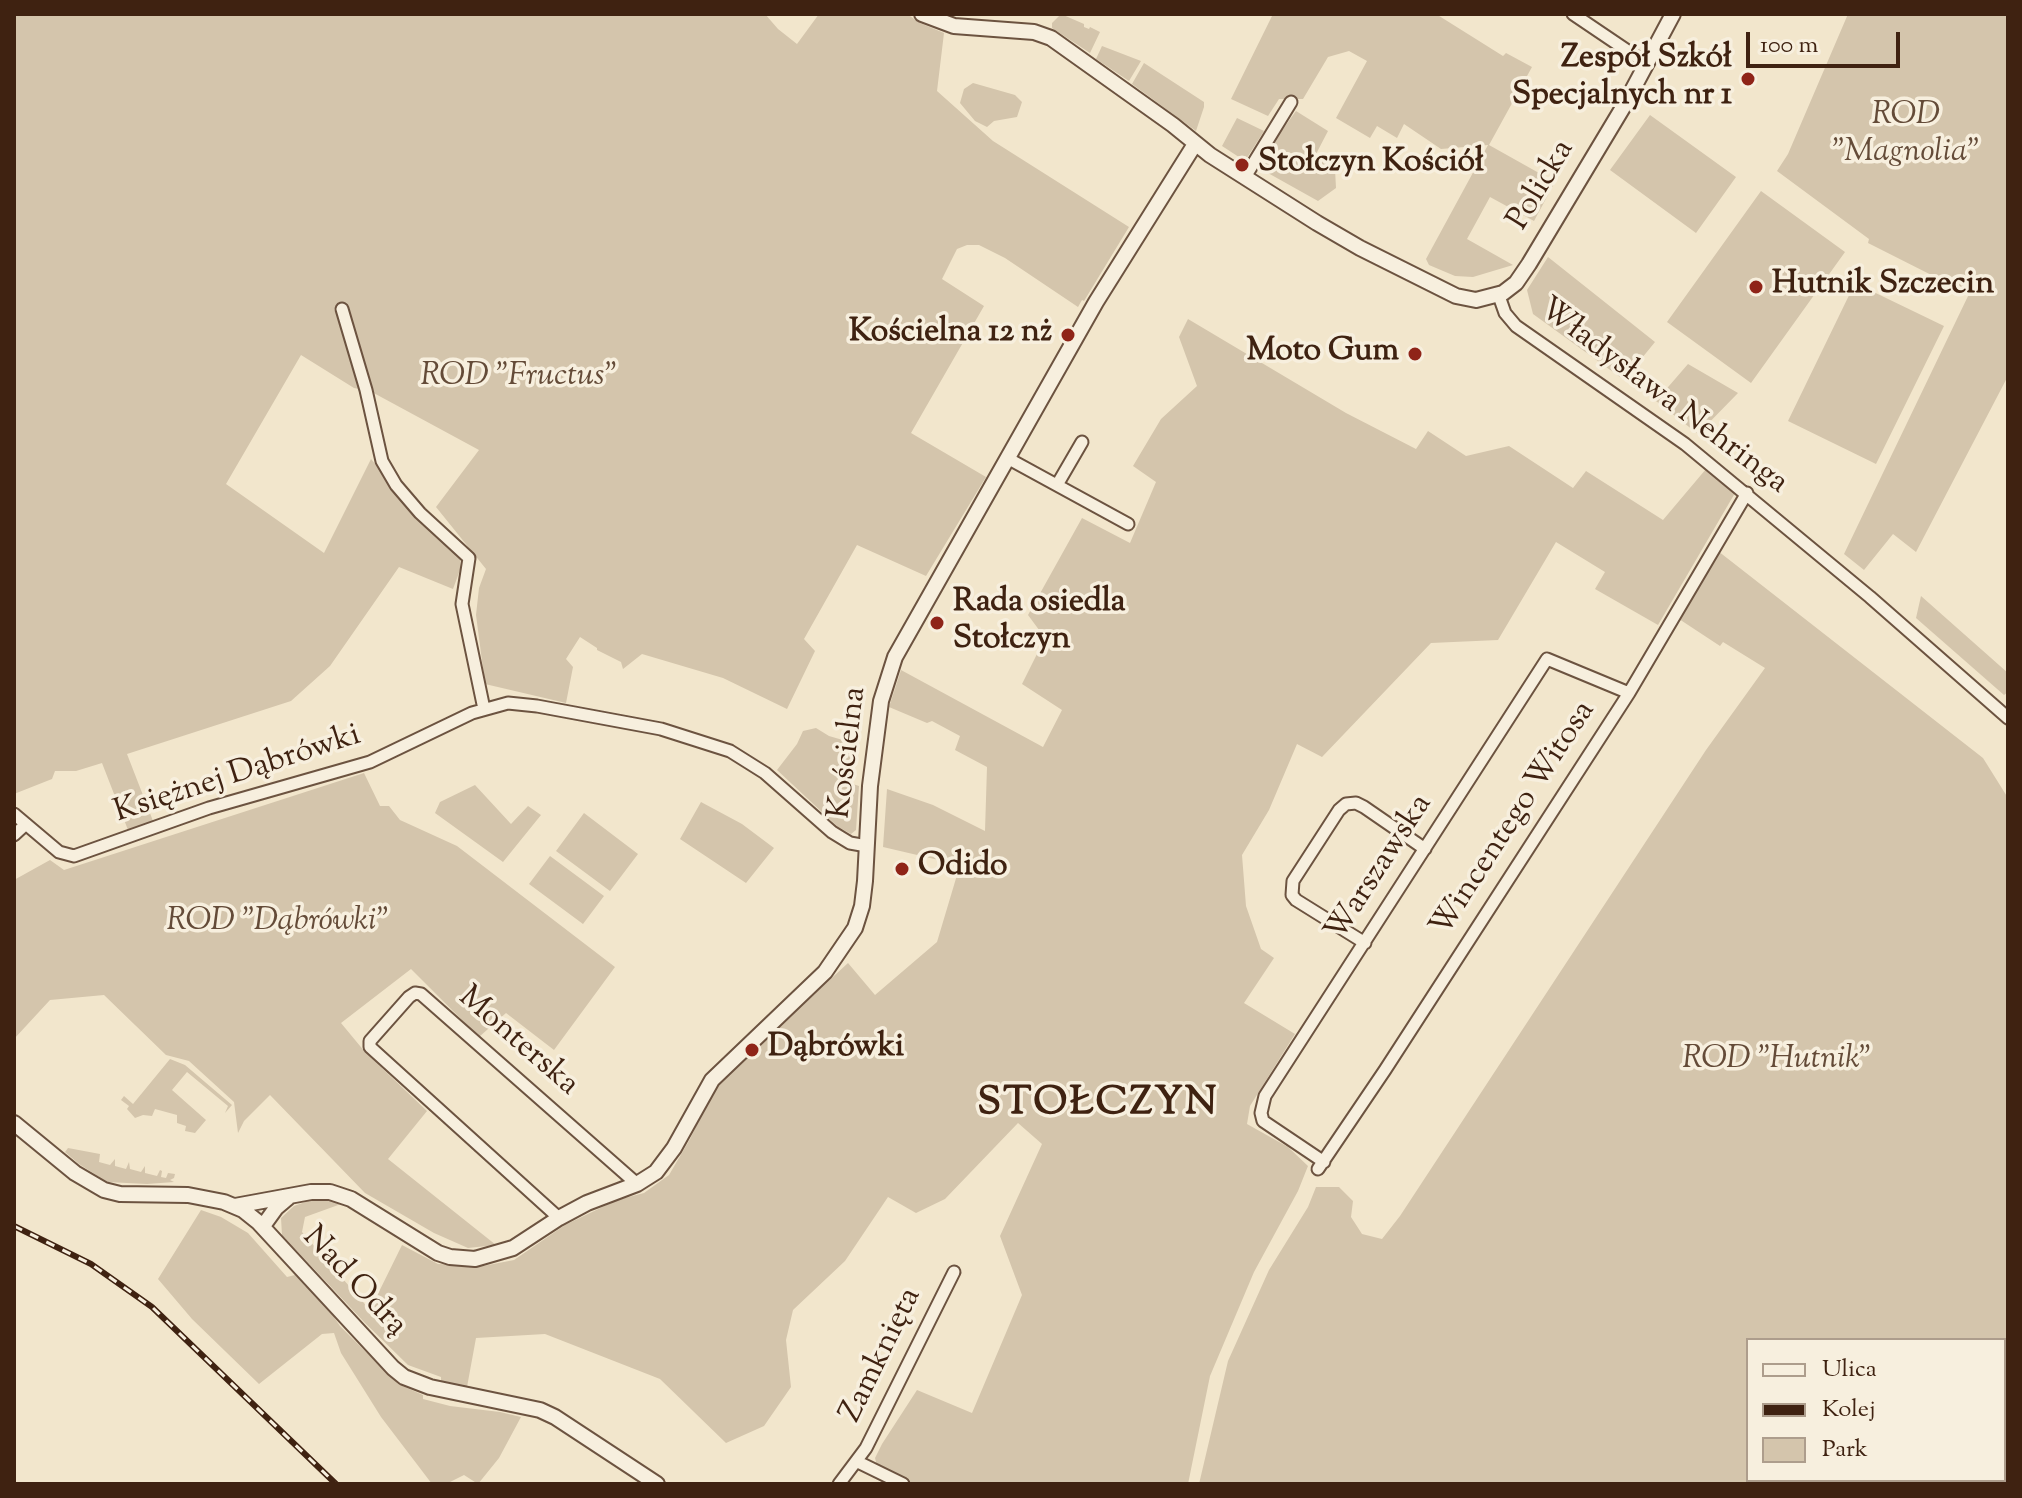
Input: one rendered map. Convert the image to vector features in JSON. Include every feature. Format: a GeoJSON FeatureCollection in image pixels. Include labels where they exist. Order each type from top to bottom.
{"type":"FeatureCollection","features":[{"type":"Feature","properties":{"kind":"street","name":"Władysława Nehringa"},"geometry":{"type":"LineString","coordinates":[[922,14],[949,25],[1034,32],[1051,38],[1195,144],[1340,237],[1456,296],[1476,300],[1499,296],[1505,313],[1516,326],[1675,436],[1747,493],[2008,718]]}},
{"type":"Feature","properties":{"kind":"street"},"geometry":{"type":"LineString","coordinates":[[1573,14],[1647,64]]}},
{"type":"Feature","properties":{"kind":"street","name":"Policka"},"geometry":{"type":"LineString","coordinates":[[1499,296],[1516,283],[1535,255],[1673,14]]}},
{"type":"Feature","properties":{"kind":"street"},"geometry":{"type":"LineString","coordinates":[[1245,177],[1291,102]]}},
{"type":"Feature","properties":{"kind":"street","name":"Kościelna"},"geometry":{"type":"LineString","coordinates":[[235,1206],[322,1191],[343,1196],[427,1247],[463,1259],[501,1253],[587,1203],[637,1184],[656,1172],[667,1159],[706,1088],[721,1069],[819,979],[842,951],[855,928],[862,906],[874,752],[885,683],[907,635],[1096,302],[1195,144]]}},
{"type":"Feature","properties":{"kind":"street"},"geometry":{"type":"LineString","coordinates":[[342,309],[366,390],[382,461],[396,485],[420,513],[469,558],[462,604],[484,709]]}},
{"type":"Feature","properties":{"kind":"street"},"geometry":{"type":"LineString","coordinates":[[1057,485],[1082,442]]}},
{"type":"Feature","properties":{"kind":"street"},"geometry":{"type":"LineString","coordinates":[[1009,459],[1128,524]]}},
{"type":"Feature","properties":{"kind":"street","name":"Wincentego Witosa"},"geometry":{"type":"LineString","coordinates":[[1321,1166],[1629,693],[1747,493]]}},
{"type":"Feature","properties":{"kind":"street","name":"Warszawska"},"geometry":{"type":"LineString","coordinates":[[1321,1166],[1263,1121],[1262,1105],[1547,659],[1629,693]]}},
{"type":"Feature","properties":{"kind":"street","name":"Księżnej Dąbrówki"},"geometry":{"type":"LineString","coordinates":[[14,814],[59,852],[74,856],[220,805],[370,762],[484,709],[508,703],[661,729],[714,744],[765,773],[832,832],[850,843],[867,846]]}},
{"type":"Feature","properties":{"kind":"street"},"geometry":{"type":"LineString","coordinates":[[1365,943],[1296,900],[1292,895],[1293,881],[1346,804],[1356,803],[1364,807],[1425,849]]}},
{"type":"Feature","properties":{"kind":"street"},"geometry":{"type":"LineString","coordinates":[[14,835],[26,824]]}},
{"type":"Feature","properties":{"kind":"street","name":"Monterska"},"geometry":{"type":"LineString","coordinates":[[559,1218],[370,1047],[370,1041],[415,993],[421,994],[637,1184]]}},
{"type":"Feature","properties":{"kind":"street","name":"Nad Odrą"},"geometry":{"type":"LineString","coordinates":[[14,1123],[75,1173],[104,1190],[120,1194],[182,1194],[235,1206],[246,1212],[263,1226],[404,1377],[430,1387],[540,1410],[657,1484]]}},
{"type":"Feature","properties":{"kind":"street"},"geometry":{"type":"LineString","coordinates":[[263,1226],[279,1205],[294,1195]]}},
{"type":"Feature","properties":{"kind":"street","name":"Zamknięta"},"geometry":{"type":"LineString","coordinates":[[839,1484],[858,1462],[954,1272]]}},
{"type":"Feature","properties":{"kind":"street","name":"Zamknięta"},"geometry":{"type":"LineString","coordinates":[[858,1462],[903,1484]]}},
{"type":"Feature","properties":{"kind":"green space","name":"ROD \"Fructus\""},"geometry":{"type":"Polygon","coordinates":[[[14,14],[765,14],[797,44],[819,14],[907,14],[944,33],[937,91],[993,141],[1129,227],[1078,307],[1005,258],[979,245],[957,249],[942,279],[984,306],[911,433],[986,477],[926,576],[857,545],[804,639],[815,651],[787,709],[723,678],[642,654],[623,669],[621,662],[580,637],[566,659],[573,667],[566,703],[485,684],[476,615],[479,588],[486,569],[436,507],[479,450],[370,391],[354,388],[301,355],[226,484],[324,553],[371,459],[426,524],[460,558],[460,570],[453,589],[399,567],[330,666],[291,701],[127,754],[153,821],[128,830],[102,763],[76,771],[55,771],[52,779],[14,794],[14,14]]]}},
{"type":"Feature","properties":{"kind":"green space"},"geometry":{"type":"Polygon","coordinates":[[[1061,14],[1100,32],[1090,53],[1052,28],[1052,23],[1061,14]]]}},
{"type":"Feature","properties":{"kind":"green space"},"geometry":{"type":"Polygon","coordinates":[[[1273,14],[1436,14],[1503,56],[1506,53],[1532,67],[1489,145],[1555,182],[1534,221],[1490,197],[1467,239],[1513,265],[1473,277],[1455,276],[1429,265],[1426,259],[1488,145],[1441,149],[1404,124],[1397,138],[1377,126],[1370,138],[1336,118],[1367,61],[1349,51],[1328,57],[1303,99],[1279,99],[1268,116],[1231,99],[1273,14]]]}},
{"type":"Feature","properties":{"kind":"green space","name":"ROD \"Magnolia\""},"geometry":{"type":"Polygon","coordinates":[[[1848,14],[2008,14],[2008,376],[1916,552],[1893,534],[1864,570],[1844,554],[1969,294],[1868,243],[1869,239],[1777,171],[1788,154],[1848,14]]]}},
{"type":"Feature","properties":{"kind":"green space"},"geometry":{"type":"Polygon","coordinates":[[[1102,46],[1141,61],[1129,81],[1096,59],[1102,46]]]}},
{"type":"Feature","properties":{"kind":"green space"},"geometry":{"type":"Polygon","coordinates":[[[1144,63],[1204,102],[1196,131],[1132,84],[1144,63]]]}},
{"type":"Feature","properties":{"kind":"green space"},"geometry":{"type":"Polygon","coordinates":[[[973,83],[1015,95],[1022,102],[1017,117],[994,121],[987,127],[975,121],[960,103],[964,89],[973,83]]]}},
{"type":"Feature","properties":{"kind":"green space"},"geometry":{"type":"Polygon","coordinates":[[[1296,111],[1328,131],[1315,156],[1335,169],[1336,188],[1318,201],[1259,168],[1260,161],[1296,111]]]}},
{"type":"Feature","properties":{"kind":"green space"},"geometry":{"type":"Polygon","coordinates":[[[1650,115],[1736,177],[1696,233],[1610,170],[1650,115]]]}},
{"type":"Feature","properties":{"kind":"green space"},"geometry":{"type":"Polygon","coordinates":[[[1237,118],[1264,131],[1245,161],[1222,146],[1237,118]]]}},
{"type":"Feature","properties":{"kind":"green space","name":"Hutnik Szczecin"},"geometry":{"type":"Polygon","coordinates":[[[1761,191],[1845,252],[1751,383],[1667,322],[1761,191]]]}},
{"type":"Feature","properties":{"kind":"green space"},"geometry":{"type":"Polygon","coordinates":[[[1548,257],[1655,342],[1624,380],[1533,314],[1527,290],[1548,257]]]}},
{"type":"Feature","properties":{"kind":"green space"},"geometry":{"type":"Polygon","coordinates":[[[1855,283],[1944,326],[1876,464],[1788,421],[1855,283]]]}},
{"type":"Feature","properties":{"kind":"green space"},"geometry":{"type":"Polygon","coordinates":[[[1188,319],[1346,413],[1416,449],[1428,431],[1466,456],[1509,446],[1573,488],[1586,471],[1663,520],[1706,469],[1735,493],[1658,625],[1595,589],[1605,572],[1556,542],[1498,640],[1431,643],[1322,757],[1297,744],[1269,810],[1242,855],[1246,906],[1261,949],[1274,958],[1244,1003],[1295,1034],[1250,1106],[1247,1124],[1288,1147],[1308,1166],[1298,1191],[1254,1272],[1210,1376],[1188,1484],[915,1484],[877,1466],[875,1458],[882,1444],[917,1390],[972,1413],[1022,1295],[1000,1236],[1042,1144],[1018,1123],[945,1199],[916,1213],[888,1197],[845,1261],[793,1310],[786,1340],[791,1387],[764,1426],[726,1443],[660,1379],[545,1334],[476,1338],[467,1387],[441,1381],[441,1377],[408,1365],[282,1235],[281,1218],[294,1206],[308,1201],[323,1199],[341,1204],[305,1217],[302,1232],[370,1310],[402,1245],[438,1264],[483,1266],[514,1260],[565,1225],[617,1200],[644,1193],[669,1175],[712,1094],[729,1073],[848,963],[875,995],[937,942],[960,865],[883,847],[887,789],[933,805],[985,831],[987,767],[955,750],[960,736],[932,721],[927,723],[889,707],[901,670],[1043,747],[1062,710],[1022,684],[1045,638],[1028,615],[1082,518],[1130,543],[1156,482],[1133,466],[1161,419],[1197,386],[1179,337],[1188,319]]]}},
{"type":"Feature","properties":{"kind":"green space"},"geometry":{"type":"Polygon","coordinates":[[[1688,364],[1738,393],[1698,434],[1656,401],[1688,364]]]}},
{"type":"Feature","properties":{"kind":"green space","name":"ROD \"Hutnik\""},"geometry":{"type":"Polygon","coordinates":[[[1718,551],[1983,758],[2008,798],[2008,1484],[1199,1484],[1228,1361],[1269,1270],[1308,1207],[1316,1187],[1339,1187],[1353,1201],[1351,1217],[1362,1234],[1382,1239],[1400,1216],[1706,750],[1765,668],[1723,642],[1720,646],[1679,619],[1718,551]]]}},
{"type":"Feature","properties":{"kind":"green space"},"geometry":{"type":"Polygon","coordinates":[[[1921,596],[2008,673],[2008,692],[2004,695],[1916,618],[1921,596]]]}},
{"type":"Feature","properties":{"kind":"green space"},"geometry":{"type":"Polygon","coordinates":[[[816,728],[829,736],[853,743],[850,783],[859,786],[856,830],[851,834],[838,827],[777,770],[803,731],[816,728]]]}},
{"type":"Feature","properties":{"kind":"green space","name":"ROD \"Dąbrówki\""},"geometry":{"type":"Polygon","coordinates":[[[364,773],[380,806],[389,806],[400,820],[457,846],[615,967],[554,1050],[506,1013],[479,1037],[411,969],[341,1023],[365,1052],[427,1111],[388,1159],[496,1245],[468,1248],[434,1233],[365,1193],[270,1095],[244,1121],[238,1133],[234,1102],[189,1061],[166,1055],[104,995],[50,1000],[14,1039],[14,880],[50,860],[64,870],[364,773]]]}},
{"type":"Feature","properties":{"kind":"green space"},"geometry":{"type":"Polygon","coordinates":[[[475,785],[511,824],[528,806],[541,815],[503,862],[435,813],[440,802],[475,785]]]}},
{"type":"Feature","properties":{"kind":"green space"},"geometry":{"type":"Polygon","coordinates":[[[701,802],[742,824],[774,848],[746,883],[680,839],[701,802]]]}},
{"type":"Feature","properties":{"kind":"green space"},"geometry":{"type":"Polygon","coordinates":[[[584,813],[638,854],[610,891],[556,851],[584,813]]]}},
{"type":"Feature","properties":{"kind":"green space"},"geometry":{"type":"Polygon","coordinates":[[[550,856],[604,896],[583,924],[529,884],[550,856]]]}},
{"type":"Feature","properties":{"kind":"green space"},"geometry":{"type":"Polygon","coordinates":[[[170,1059],[185,1065],[232,1105],[225,1113],[228,1106],[187,1072],[172,1090],[206,1120],[195,1133],[185,1131],[186,1126],[177,1123],[177,1115],[155,1109],[152,1116],[135,1118],[127,1109],[129,1106],[121,1100],[124,1096],[133,1104],[170,1059]]]}},
{"type":"Feature","properties":{"kind":"green space"},"geometry":{"type":"Polygon","coordinates":[[[68,1148],[100,1154],[99,1162],[110,1165],[115,1159],[115,1166],[126,1169],[129,1162],[130,1169],[141,1172],[145,1166],[145,1173],[157,1176],[160,1170],[161,1177],[166,1178],[168,1173],[175,1174],[170,1180],[174,1182],[107,1182],[65,1152],[68,1148]]]}},
{"type":"Feature","properties":{"kind":"green space"},"geometry":{"type":"Polygon","coordinates":[[[201,1210],[221,1217],[248,1233],[287,1277],[295,1275],[327,1307],[340,1326],[398,1384],[423,1395],[423,1399],[521,1417],[499,1458],[478,1484],[464,1475],[446,1484],[432,1484],[381,1417],[341,1353],[334,1333],[322,1334],[259,1384],[192,1319],[158,1279],[201,1210]]]}},
{"type":"Feature","properties":{"kind":"railway"},"geometry":{"type":"LineString","coordinates":[[14,1226],[91,1264],[152,1307],[336,1484]]}},
{"type":"Feature","properties":{"kind":"place","name":"Zespół Szkół Specjalnych nr 1"},"geometry":{"type":"Point","coordinates":[1748,79]}},
{"type":"Feature","properties":{"kind":"place","name":"Stołczyn Kościół"},"geometry":{"type":"Point","coordinates":[1242,165]}},
{"type":"Feature","properties":{"kind":"place","name":"Hutnik Szczecin"},"geometry":{"type":"Point","coordinates":[1756,287]}},
{"type":"Feature","properties":{"kind":"place","name":"Kościelna 12 nż"},"geometry":{"type":"Point","coordinates":[1068,335]}},
{"type":"Feature","properties":{"kind":"place","name":"Moto Gum"},"geometry":{"type":"Point","coordinates":[1415,354]}},
{"type":"Feature","properties":{"kind":"place","name":"Rada osiedla Stołczyn"},"geometry":{"type":"Point","coordinates":[937,623]}},
{"type":"Feature","properties":{"kind":"place","name":"Odido"},"geometry":{"type":"Point","coordinates":[902,869]}},
{"type":"Feature","properties":{"kind":"place","name":"Dąbrówki"},"geometry":{"type":"Point","coordinates":[752,1050]}},
{"type":"Feature","properties":{"kind":"district","name":"STOŁCZYN"},"geometry":{"type":"Point","coordinates":[1098,1106]}}]}
